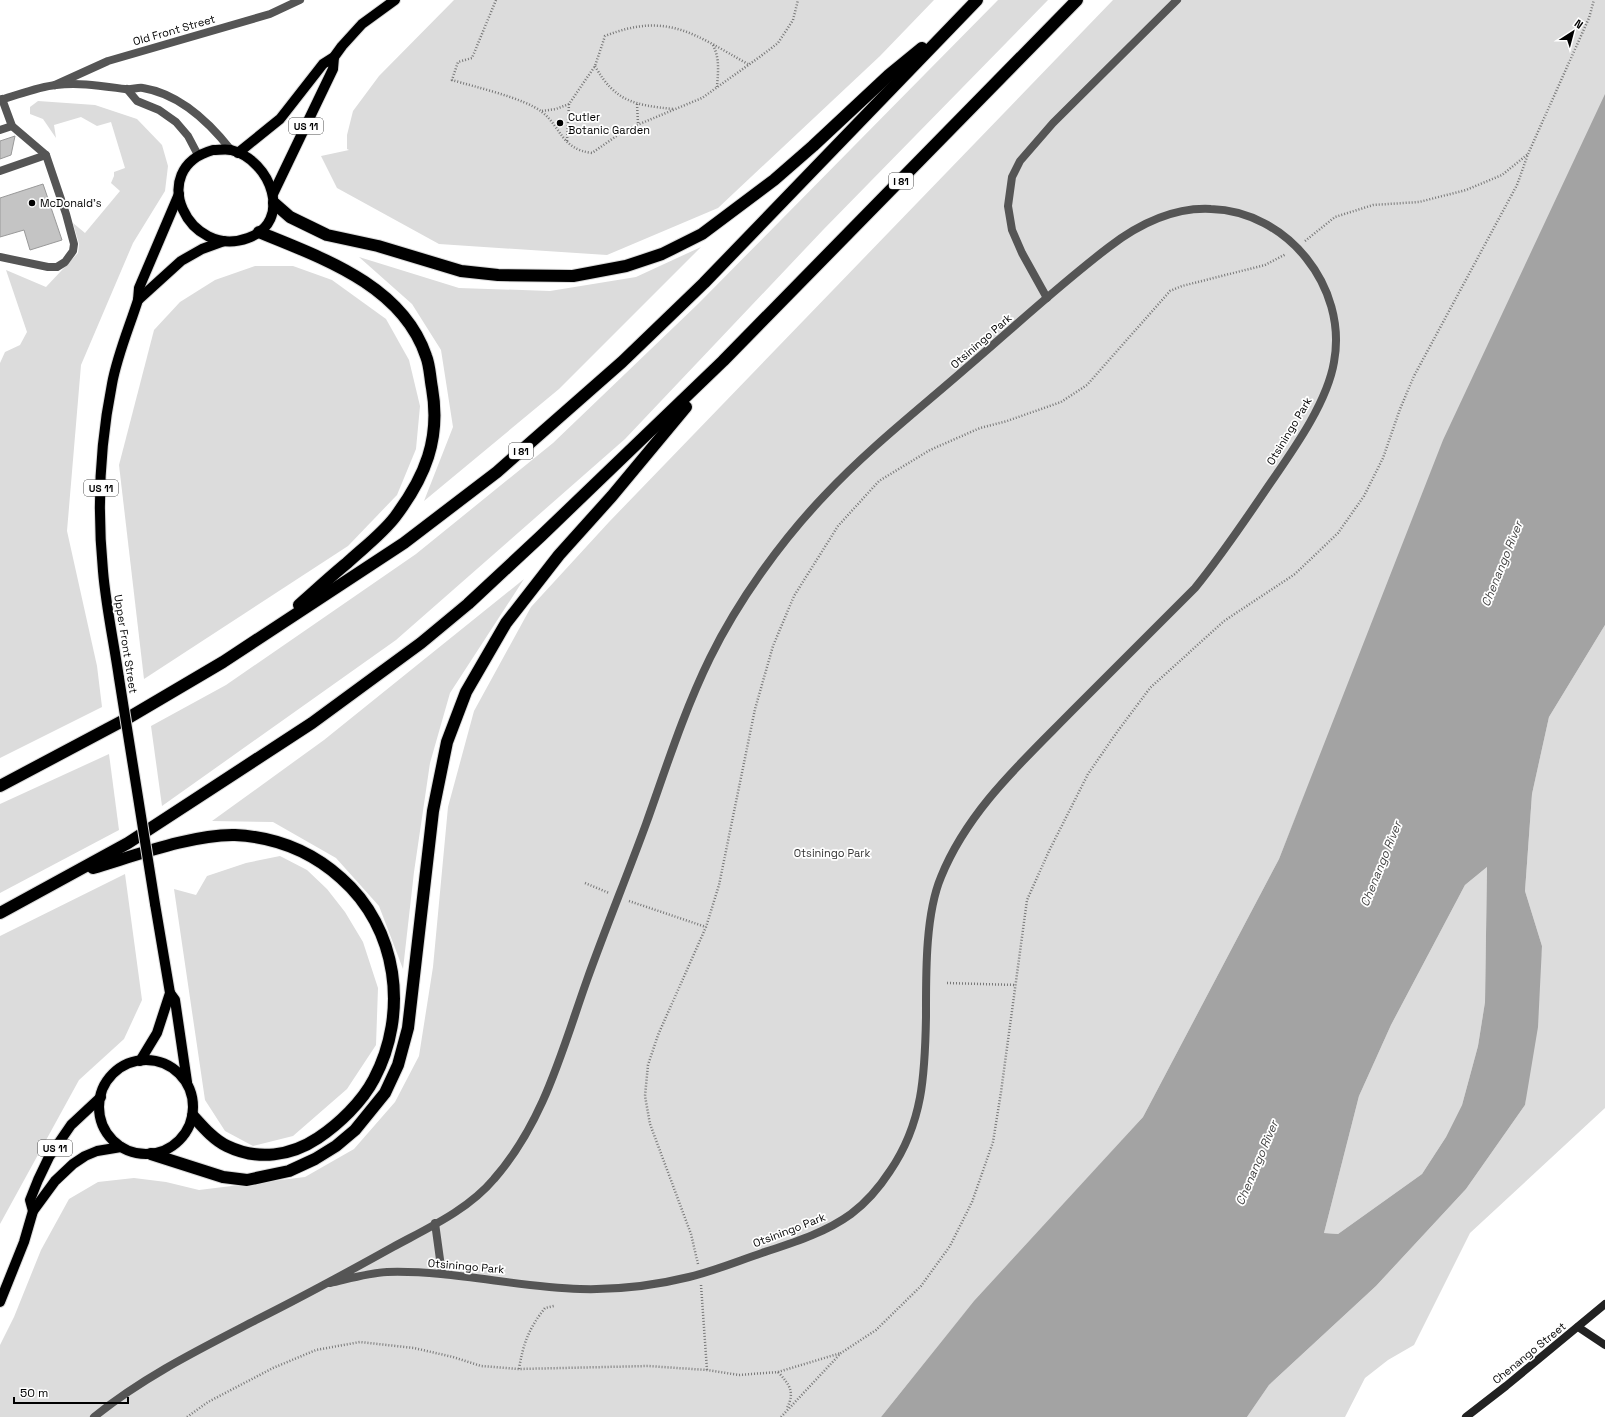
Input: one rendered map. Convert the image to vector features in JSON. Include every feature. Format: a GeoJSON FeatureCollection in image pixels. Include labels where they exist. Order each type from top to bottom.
{"type":"FeatureCollection","features":[{"type":"Feature","properties":{"kind":"highway","name":"I 81"},"geometry":{"type":"LineString","coordinates":[[0,786],[128,718],[270,632],[416,534],[497,472],[622,362],[704,283],[977,0]]}},
{"type":"Feature","properties":{"kind":"highway","name":"I 81"},"geometry":{"type":"LineString","coordinates":[[0,913],[128,843],[312,724],[421,643],[468,604],[724,361],[1077,0]]}},
{"type":"Feature","properties":{"kind":"highway"},"geometry":{"type":"LineString","coordinates":[[274,199],[290,217],[323,233],[378,246],[461,271],[498,275],[573,276],[626,266],[662,254],[702,234],[774,180],[889,75],[962,16]]}},
{"type":"Feature","properties":{"kind":"highway"},"geometry":{"type":"LineString","coordinates":[[259,232],[339,266],[359,278],[389,301],[406,318],[427,356],[435,401],[435,432],[428,462],[416,487],[394,518],[369,544],[270,632]]}},
{"type":"Feature","properties":{"kind":"highway"},"geometry":{"type":"LineString","coordinates":[[152,1154],[223,1177],[246,1180],[289,1171],[315,1159],[336,1146],[355,1130],[385,1093],[398,1065],[408,1028],[433,811],[447,742],[466,692],[506,623],[549,567],[612,496],[724,361]]}},
{"type":"Feature","properties":{"kind":"highway"},"geometry":{"type":"LineString","coordinates":[[73,874],[164,847],[211,836],[233,835],[259,837],[280,842],[305,853],[329,867],[348,883],[362,900],[386,943],[392,967],[394,1005],[389,1042],[374,1079],[363,1096],[332,1128],[303,1148],[269,1155],[254,1154],[226,1146],[208,1132],[193,1116]]}},
{"type":"Feature","properties":{"kind":"main road","name":"US 11"},"geometry":{"type":"LineString","coordinates":[[234,151],[280,120],[323,64],[334,57],[362,24],[395,0]]}},
{"type":"Feature","properties":{"kind":"main road","name":"US 11"},"geometry":{"type":"LineString","coordinates":[[259,232],[271,214],[274,199],[334,69],[334,57]]}},
{"type":"Feature","properties":{"kind":"main road"},"geometry":{"type":"LineString","coordinates":[[198,155],[213,150],[234,151],[249,158],[262,169],[270,182],[274,199]]}},
{"type":"Feature","properties":{"kind":"main road","name":"Upper Front Street"},"geometry":{"type":"LineString","coordinates":[[198,155],[183,172],[179,182],[179,194],[184,212],[193,225],[206,235],[224,241]]}},
{"type":"Feature","properties":{"kind":"main road","name":"Upper Front Street"},"geometry":{"type":"LineString","coordinates":[[179,194],[139,288],[138,300],[112,382],[103,446],[101,489],[103,571],[155,904],[170,993],[175,1000],[187,1082],[193,1100],[193,1116],[184,1135],[176,1144],[168,1149],[152,1154],[135,1153],[121,1147],[112,1140],[103,1127],[100,1112],[101,1097],[106,1085],[115,1073],[125,1066],[140,1061],[152,1060],[166,1064],[177,1071],[187,1082]]}},
{"type":"Feature","properties":{"kind":"main road","name":"Upper Front Street"},"geometry":{"type":"LineString","coordinates":[[138,300],[181,261],[202,249],[224,241],[242,240],[259,232]]}},
{"type":"Feature","properties":{"kind":"main road","name":"Upper Front Street"},"geometry":{"type":"LineString","coordinates":[[140,1061],[157,1033],[170,993]]}},
{"type":"Feature","properties":{"kind":"main road","name":"Upper Front Street"},"geometry":{"type":"LineString","coordinates":[[33,1211],[30,1200],[49,1157],[71,1125],[101,1097]]}},
{"type":"Feature","properties":{"kind":"main road","name":"Upper Front Street"},"geometry":{"type":"LineString","coordinates":[[0,1302],[21,1249],[33,1211],[54,1181],[73,1164],[97,1151],[121,1147]]}},
{"type":"Feature","properties":{"kind":"street","name":"Old Front Street"},"geometry":{"type":"LineString","coordinates":[[1,100],[55,85],[108,61],[270,14],[300,0]]}},
{"type":"Feature","properties":{"kind":"street"},"geometry":{"type":"LineString","coordinates":[[1047,298],[1012,230],[1008,206],[1012,177],[1020,161],[1053,124],[1177,0]]}},
{"type":"Feature","properties":{"kind":"street","name":"Old Front Street"},"geometry":{"type":"LineString","coordinates":[[55,85],[75,84],[127,89],[142,88],[179,102],[206,121],[234,151]]}},
{"type":"Feature","properties":{"kind":"street"},"geometry":{"type":"LineString","coordinates":[[127,89],[137,101],[159,110],[176,122],[188,136],[198,155]]}},
{"type":"Feature","properties":{"kind":"street"},"geometry":{"type":"LineString","coordinates":[[0,257],[48,267],[58,267],[65,262],[73,251],[74,244],[46,155],[12,126],[1,100]]}},
{"type":"Feature","properties":{"kind":"street"},"geometry":{"type":"LineString","coordinates":[[0,130],[12,126]]}},
{"type":"Feature","properties":{"kind":"street"},"geometry":{"type":"LineString","coordinates":[[0,171],[46,155]]}},
{"type":"Feature","properties":{"kind":"street","name":"Otsiningo Park"},"geometry":{"type":"LineString","coordinates":[[94,1417],[139,1383],[330,1282],[458,1210],[490,1184],[520,1145],[543,1104],[681,727],[709,659],[729,624],[764,570],[788,537],[822,498],[858,462],[1047,298],[1110,246],[1140,226],[1168,214],[1208,208],[1239,213],[1262,221],[1276,229],[1297,248],[1314,269],[1331,301],[1337,339],[1332,374],[1316,411],[1292,450],[1218,560],[1195,588],[1024,760],[994,792],[962,834],[941,876],[933,899],[927,964],[925,1050],[922,1090],[913,1128],[901,1154],[876,1192],[850,1214],[832,1225],[800,1240],[700,1274],[651,1285],[626,1288],[579,1289],[442,1274],[385,1272],[330,1282]]}},
{"type":"Feature","properties":{"kind":"street"},"geometry":{"type":"LineString","coordinates":[[435,1223],[442,1274]]}},
{"type":"Feature","properties":{"kind":"street","name":"Chenango Street"},"geometry":{"type":"LineString","coordinates":[[1466,1417],[1578,1328],[1605,1304]]}},
{"type":"Feature","properties":{"kind":"street"},"geometry":{"type":"LineString","coordinates":[[1578,1328],[1605,1345]]}},
{"type":"Feature","properties":{"kind":"path"},"geometry":{"type":"LineString","coordinates":[[496,0],[472,58],[458,62],[452,80],[502,95],[541,112],[567,142],[579,151],[592,153],[625,130],[638,123],[702,98],[778,43],[793,20],[798,0]]}},
{"type":"Feature","properties":{"kind":"path"},"geometry":{"type":"LineString","coordinates":[[781,1417],[841,1353],[876,1330],[921,1286],[950,1246],[972,1202],[993,1142],[1027,900],[1049,851],[1088,774],[1150,688],[1224,621],[1295,574],[1338,533],[1364,496],[1384,458],[1400,410],[1414,376],[1517,185],[1528,154],[1589,18],[1594,0]]}},
{"type":"Feature","properties":{"kind":"path"},"geometry":{"type":"LineString","coordinates":[[567,142],[569,104],[594,66],[605,36],[621,30],[645,26],[670,26],[696,35],[748,64]]}},
{"type":"Feature","properties":{"kind":"path"},"geometry":{"type":"LineString","coordinates":[[712,45],[717,52],[719,65],[717,87]]}},
{"type":"Feature","properties":{"kind":"path"},"geometry":{"type":"LineString","coordinates":[[594,66],[606,83],[630,102],[674,109]]}},
{"type":"Feature","properties":{"kind":"path"},"geometry":{"type":"LineString","coordinates":[[541,112],[556,109],[569,104]]}},
{"type":"Feature","properties":{"kind":"path"},"geometry":{"type":"LineString","coordinates":[[637,104],[638,123]]}},
{"type":"Feature","properties":{"kind":"path"},"geometry":{"type":"LineString","coordinates":[[707,1370],[700,1274],[691,1234],[650,1124],[645,1096],[648,1065],[658,1035],[706,927],[719,885],[755,709],[773,646],[794,596],[838,526],[879,481],[930,450],[980,428],[1008,421],[1061,402],[1087,385],[1170,291],[1182,286],[1265,266],[1297,248],[1335,217],[1372,205],[1419,202],[1466,190],[1502,175],[1528,154]]}},
{"type":"Feature","properties":{"kind":"path"},"geometry":{"type":"LineString","coordinates":[[585,883],[619,898],[706,927]]}},
{"type":"Feature","properties":{"kind":"path"},"geometry":{"type":"LineString","coordinates":[[947,983],[1016,985]]}},
{"type":"Feature","properties":{"kind":"path"},"geometry":{"type":"LineString","coordinates":[[519,1369],[522,1348],[533,1324],[545,1308],[554,1306]]}},
{"type":"Feature","properties":{"kind":"path"},"geometry":{"type":"LineString","coordinates":[[188,1417],[208,1402],[273,1368],[316,1350],[360,1342],[414,1348],[453,1357],[481,1366],[519,1369],[648,1366],[739,1374],[778,1372],[841,1353]]}},
{"type":"Feature","properties":{"kind":"path"},"geometry":{"type":"LineString","coordinates":[[778,1372],[786,1380],[793,1398],[786,1412]]}},
{"type":"Feature","properties":{"kind":"green space","name":"Cutler Botanic Garden"},"geometry":{"type":"Polygon","coordinates":[[[454,0],[934,0],[880,56],[718,208],[607,255],[439,244],[337,188],[321,156],[349,150],[347,149],[347,135],[353,111],[379,76],[454,0]]]}},
{"type":"Feature","properties":{"kind":"green space"},"geometry":{"type":"Polygon","coordinates":[[[998,0],[1048,0],[823,230],[625,439],[396,640],[162,806],[151,726],[226,685],[416,554],[553,443],[699,303],[998,0]]]}},
{"type":"Feature","properties":{"kind":"green space","name":"Otsiningo Park"},"geometry":{"type":"Polygon","coordinates":[[[1113,0],[1605,0],[1605,105],[1311,779],[1279,859],[1143,1117],[963,1315],[881,1417],[0,1417],[0,1345],[14,1317],[41,1250],[69,1199],[98,1182],[134,1178],[166,1182],[199,1190],[305,1177],[354,1149],[395,1102],[419,1056],[433,967],[448,807],[474,711],[531,607],[609,522],[1113,0]]]}},
{"type":"Feature","properties":{"kind":"green space"},"geometry":{"type":"Polygon","coordinates":[[[38,101],[95,105],[137,119],[162,145],[168,166],[165,191],[133,243],[81,365],[67,531],[97,666],[102,707],[0,758],[0,363],[5,352],[20,345],[27,332],[6,270],[46,287],[78,253],[79,244],[73,223],[85,233],[120,191],[111,183],[114,172],[125,168],[111,122],[97,126],[81,117],[54,125],[56,138],[43,119],[30,114],[30,107],[38,101]]]}},
{"type":"Feature","properties":{"kind":"green space"},"geometry":{"type":"Polygon","coordinates":[[[701,247],[559,389],[424,501],[453,427],[441,350],[412,304],[359,257],[459,288],[550,291],[636,277],[701,247]]]}},
{"type":"Feature","properties":{"kind":"green space"},"geometry":{"type":"Polygon","coordinates":[[[255,266],[293,266],[332,280],[386,319],[409,360],[420,406],[416,449],[397,495],[348,546],[144,679],[119,465],[154,330],[180,302],[215,280],[255,266]]]}},
{"type":"Feature","properties":{"kind":"green space"},"geometry":{"type":"Polygon","coordinates":[[[524,579],[450,693],[430,763],[414,872],[403,969],[379,906],[336,858],[273,822],[212,821],[324,740],[524,579]]]}},
{"type":"Feature","properties":{"kind":"green space"},"geometry":{"type":"Polygon","coordinates":[[[1605,625],[1605,1108],[1470,1233],[1414,1345],[1388,1360],[1365,1378],[1345,1417],[1247,1417],[1269,1385],[1376,1286],[1466,1189],[1525,1105],[1542,946],[1525,891],[1532,794],[1549,717],[1605,625]]]}},
{"type":"Feature","properties":{"kind":"green space"},"geometry":{"type":"Polygon","coordinates":[[[109,754],[119,830],[0,893],[0,804],[109,754]]]}},
{"type":"Feature","properties":{"kind":"green space"},"geometry":{"type":"Polygon","coordinates":[[[280,856],[307,870],[327,889],[345,912],[363,942],[378,988],[376,1045],[347,1089],[293,1136],[253,1146],[225,1131],[205,1100],[174,889],[196,895],[207,876],[246,863],[280,856]]]}},
{"type":"Feature","properties":{"kind":"green space"},"geometry":{"type":"Polygon","coordinates":[[[1487,867],[1485,1002],[1478,1046],[1462,1105],[1446,1137],[1422,1174],[1338,1234],[1324,1233],[1359,1096],[1391,1025],[1465,885],[1487,867]]]}},
{"type":"Feature","properties":{"kind":"green space"},"geometry":{"type":"Polygon","coordinates":[[[125,874],[142,1000],[124,1039],[79,1080],[0,1224],[0,936],[125,874]]]}},
{"type":"Feature","properties":{"kind":"water","name":"Chenango River"},"geometry":{"type":"Polygon","coordinates":[[[1605,94],[1605,625],[1549,717],[1532,794],[1525,891],[1542,946],[1538,1027],[1525,1105],[1466,1189],[1376,1286],[1269,1385],[1247,1417],[881,1417],[974,1301],[1143,1117],[1279,859],[1443,440],[1605,94]],[[1487,867],[1465,885],[1391,1025],[1359,1096],[1324,1233],[1338,1234],[1422,1174],[1446,1137],[1462,1105],[1478,1046],[1485,1002],[1487,867]]]}},
{"type":"Feature","properties":{"kind":"building"},"geometry":{"type":"Polygon","coordinates":[[[15,136],[11,155],[0,159],[0,141],[15,136]]]}},
{"type":"Feature","properties":{"kind":"building"},"geometry":{"type":"Polygon","coordinates":[[[43,184],[62,240],[30,250],[24,230],[0,237],[0,198],[43,184]]]}},
{"type":"Feature","properties":{"kind":"place","name":"Cutler Botanic Garden"},"geometry":{"type":"Point","coordinates":[560,123]}},
{"type":"Feature","properties":{"kind":"place","name":"McDonald's"},"geometry":{"type":"Point","coordinates":[32,203]}}]}
